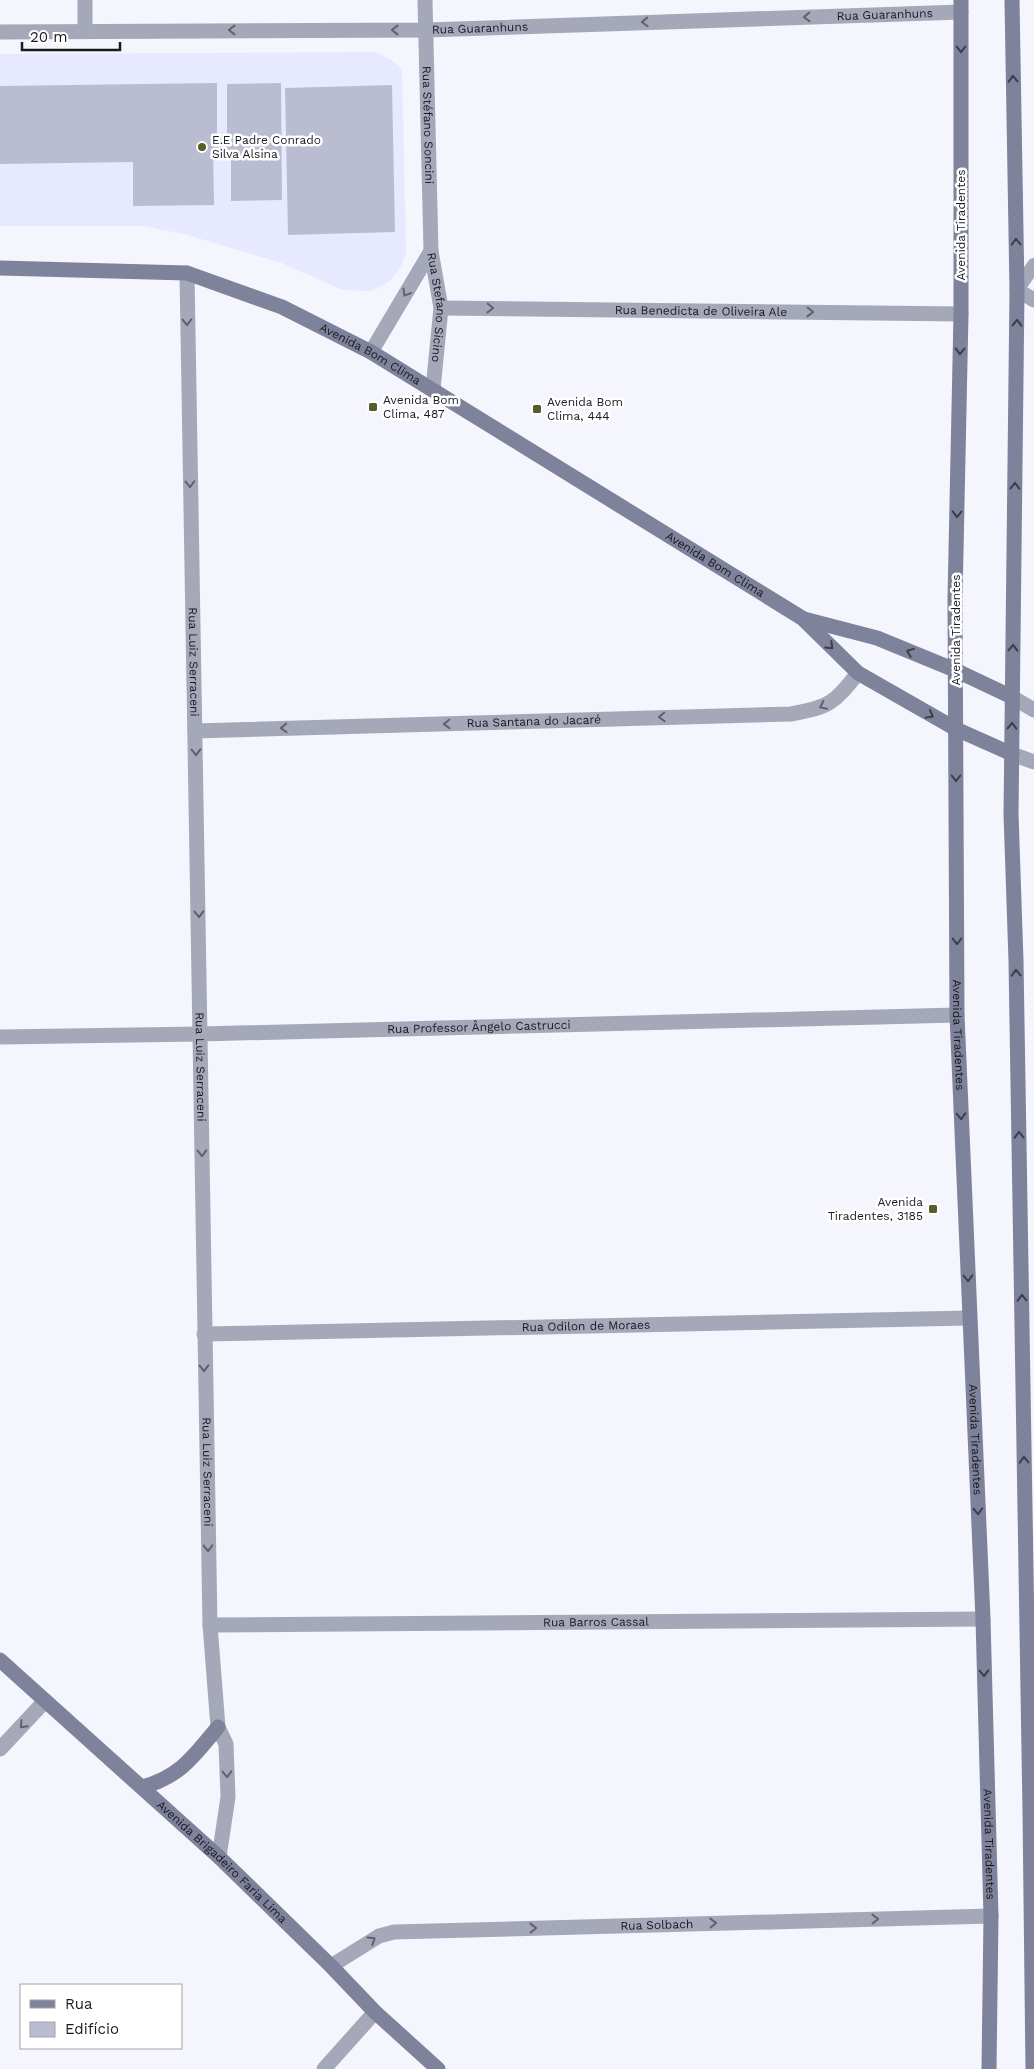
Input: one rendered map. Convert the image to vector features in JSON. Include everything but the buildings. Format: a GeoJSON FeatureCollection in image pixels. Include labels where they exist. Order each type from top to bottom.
{"type":"FeatureCollection","features":[{"type":"Feature","properties":{"kind":"main road"},"geometry":{"type":"LineString","coordinates":[[1012,0],[1017,290],[1010,814],[1016,961],[1033,2069]]}},
{"type":"Feature","properties":{"kind":"main road","name":"Avenida Tiradentes"},"geometry":{"type":"LineString","coordinates":[[961,6],[961,314],[956,670],[958,1015],[969,1318],[983,1618],[991,1916],[988,2069]]}},
{"type":"Feature","properties":{"kind":"main road","name":"Avenida Bom Clima"},"geometry":{"type":"LineString","coordinates":[[0,268],[187,273],[282,307],[371,352],[433,389],[802,618],[858,673],[956,730],[1012,754]]}},
{"type":"Feature","properties":{"kind":"main road","name":"Avenida Bom Clima"},"geometry":{"type":"LineString","coordinates":[[802,618],[877,638],[956,670],[1012,697]]}},
{"type":"Feature","properties":{"kind":"main road","name":"Avenida Brigadeiro Faria Lima"},"geometry":{"type":"LineString","coordinates":[[0,1660],[219,1857],[331,1966],[375,2012],[438,2069]]}},
{"type":"Feature","properties":{"kind":"main road"},"geometry":{"type":"LineString","coordinates":[[142,1787],[158,1783],[174,1775],[187,1765],[218,1727]]}},
{"type":"Feature","properties":{"kind":"street"},"geometry":{"type":"LineString","coordinates":[[85,0],[85,30]]}},
{"type":"Feature","properties":{"kind":"street","name":"Rua Stéfano Soncini"},"geometry":{"type":"LineString","coordinates":[[425,0],[431,251]]}},
{"type":"Feature","properties":{"kind":"street","name":"Rua Guaranhuns"},"geometry":{"type":"LineString","coordinates":[[0,32],[85,30],[426,30],[961,6]]}},
{"type":"Feature","properties":{"kind":"street","name":"Rua Stefano Sicino"},"geometry":{"type":"LineString","coordinates":[[431,251],[441,308],[433,389]]}},
{"type":"Feature","properties":{"kind":"street","name":"Rua Stefano Sicino"},"geometry":{"type":"LineString","coordinates":[[371,352],[431,251]]}},
{"type":"Feature","properties":{"kind":"street","name":"Rua Luiz Serraceni"},"geometry":{"type":"LineString","coordinates":[[187,273],[210,1625],[218,1727],[226,1744],[228,1797],[219,1857]]}},
{"type":"Feature","properties":{"kind":"street"},"geometry":{"type":"LineString","coordinates":[[1017,290],[1034,300]]}},
{"type":"Feature","properties":{"kind":"street","name":"Rua Benedicta de Oliveira Ale"},"geometry":{"type":"LineString","coordinates":[[441,308],[961,314]]}},
{"type":"Feature","properties":{"kind":"street","name":"Rua Santana do Jacaré"},"geometry":{"type":"LineString","coordinates":[[195,731],[791,714],[818,709],[838,698],[858,673]]}},
{"type":"Feature","properties":{"kind":"street","name":"Avenida Bom Clima"},"geometry":{"type":"LineString","coordinates":[[1012,697],[1034,710]]}},
{"type":"Feature","properties":{"kind":"street","name":"Avenida Bom Clima"},"geometry":{"type":"LineString","coordinates":[[1012,754],[1034,762]]}},
{"type":"Feature","properties":{"kind":"street","name":"Rua Professor Ângelo Castrucci"},"geometry":{"type":"LineString","coordinates":[[0,1036],[201,1034],[958,1015]]}},
{"type":"Feature","properties":{"kind":"street","name":"Rua Odilon de Moraes"},"geometry":{"type":"LineString","coordinates":[[204,1334],[969,1318]]}},
{"type":"Feature","properties":{"kind":"street","name":"Rua Barros Cassal"},"geometry":{"type":"LineString","coordinates":[[210,1625],[983,1618]]}},
{"type":"Feature","properties":{"kind":"street"},"geometry":{"type":"LineString","coordinates":[[0,1749],[45,1701]]}},
{"type":"Feature","properties":{"kind":"street","name":"Rua Solbach"},"geometry":{"type":"LineString","coordinates":[[331,1966],[379,1936],[394,1932],[991,1916]]}},
{"type":"Feature","properties":{"kind":"street"},"geometry":{"type":"LineString","coordinates":[[324,2069],[375,2012]]}},
{"type":"Feature","properties":{"kind":"lane"},"geometry":{"type":"LineString","coordinates":[[1017,290],[1034,265]]}},
{"type":"Feature","properties":{"kind":"lane"},"geometry":{"type":"LineString","coordinates":[[1025,1496],[1034,1483]]}},
{"type":"Feature","properties":{"kind":"shaded area","name":"E.E Padre Conrado Silva Alsina"},"geometry":{"type":"Polygon","coordinates":[[[375,52],[393,61],[402,69],[406,254],[400,268],[390,281],[372,291],[343,290],[282,263],[184,234],[143,226],[0,226],[0,54],[375,52]]]}},
{"type":"Feature","properties":{"kind":"place","name":"E.E Padre Conrado Silva Alsina"},"geometry":{"type":"Point","coordinates":[202,147]}},
{"type":"Feature","properties":{"kind":"place","name":"Avenida Bom Clima, 487"},"geometry":{"type":"Point","coordinates":[373,407]}},
{"type":"Feature","properties":{"kind":"place","name":"Avenida Bom Clima, 444"},"geometry":{"type":"Point","coordinates":[537,409]}},
{"type":"Feature","properties":{"kind":"place","name":"Avenida Tiradentes, 3185"},"geometry":{"type":"Point","coordinates":[933,1209]}}]}
